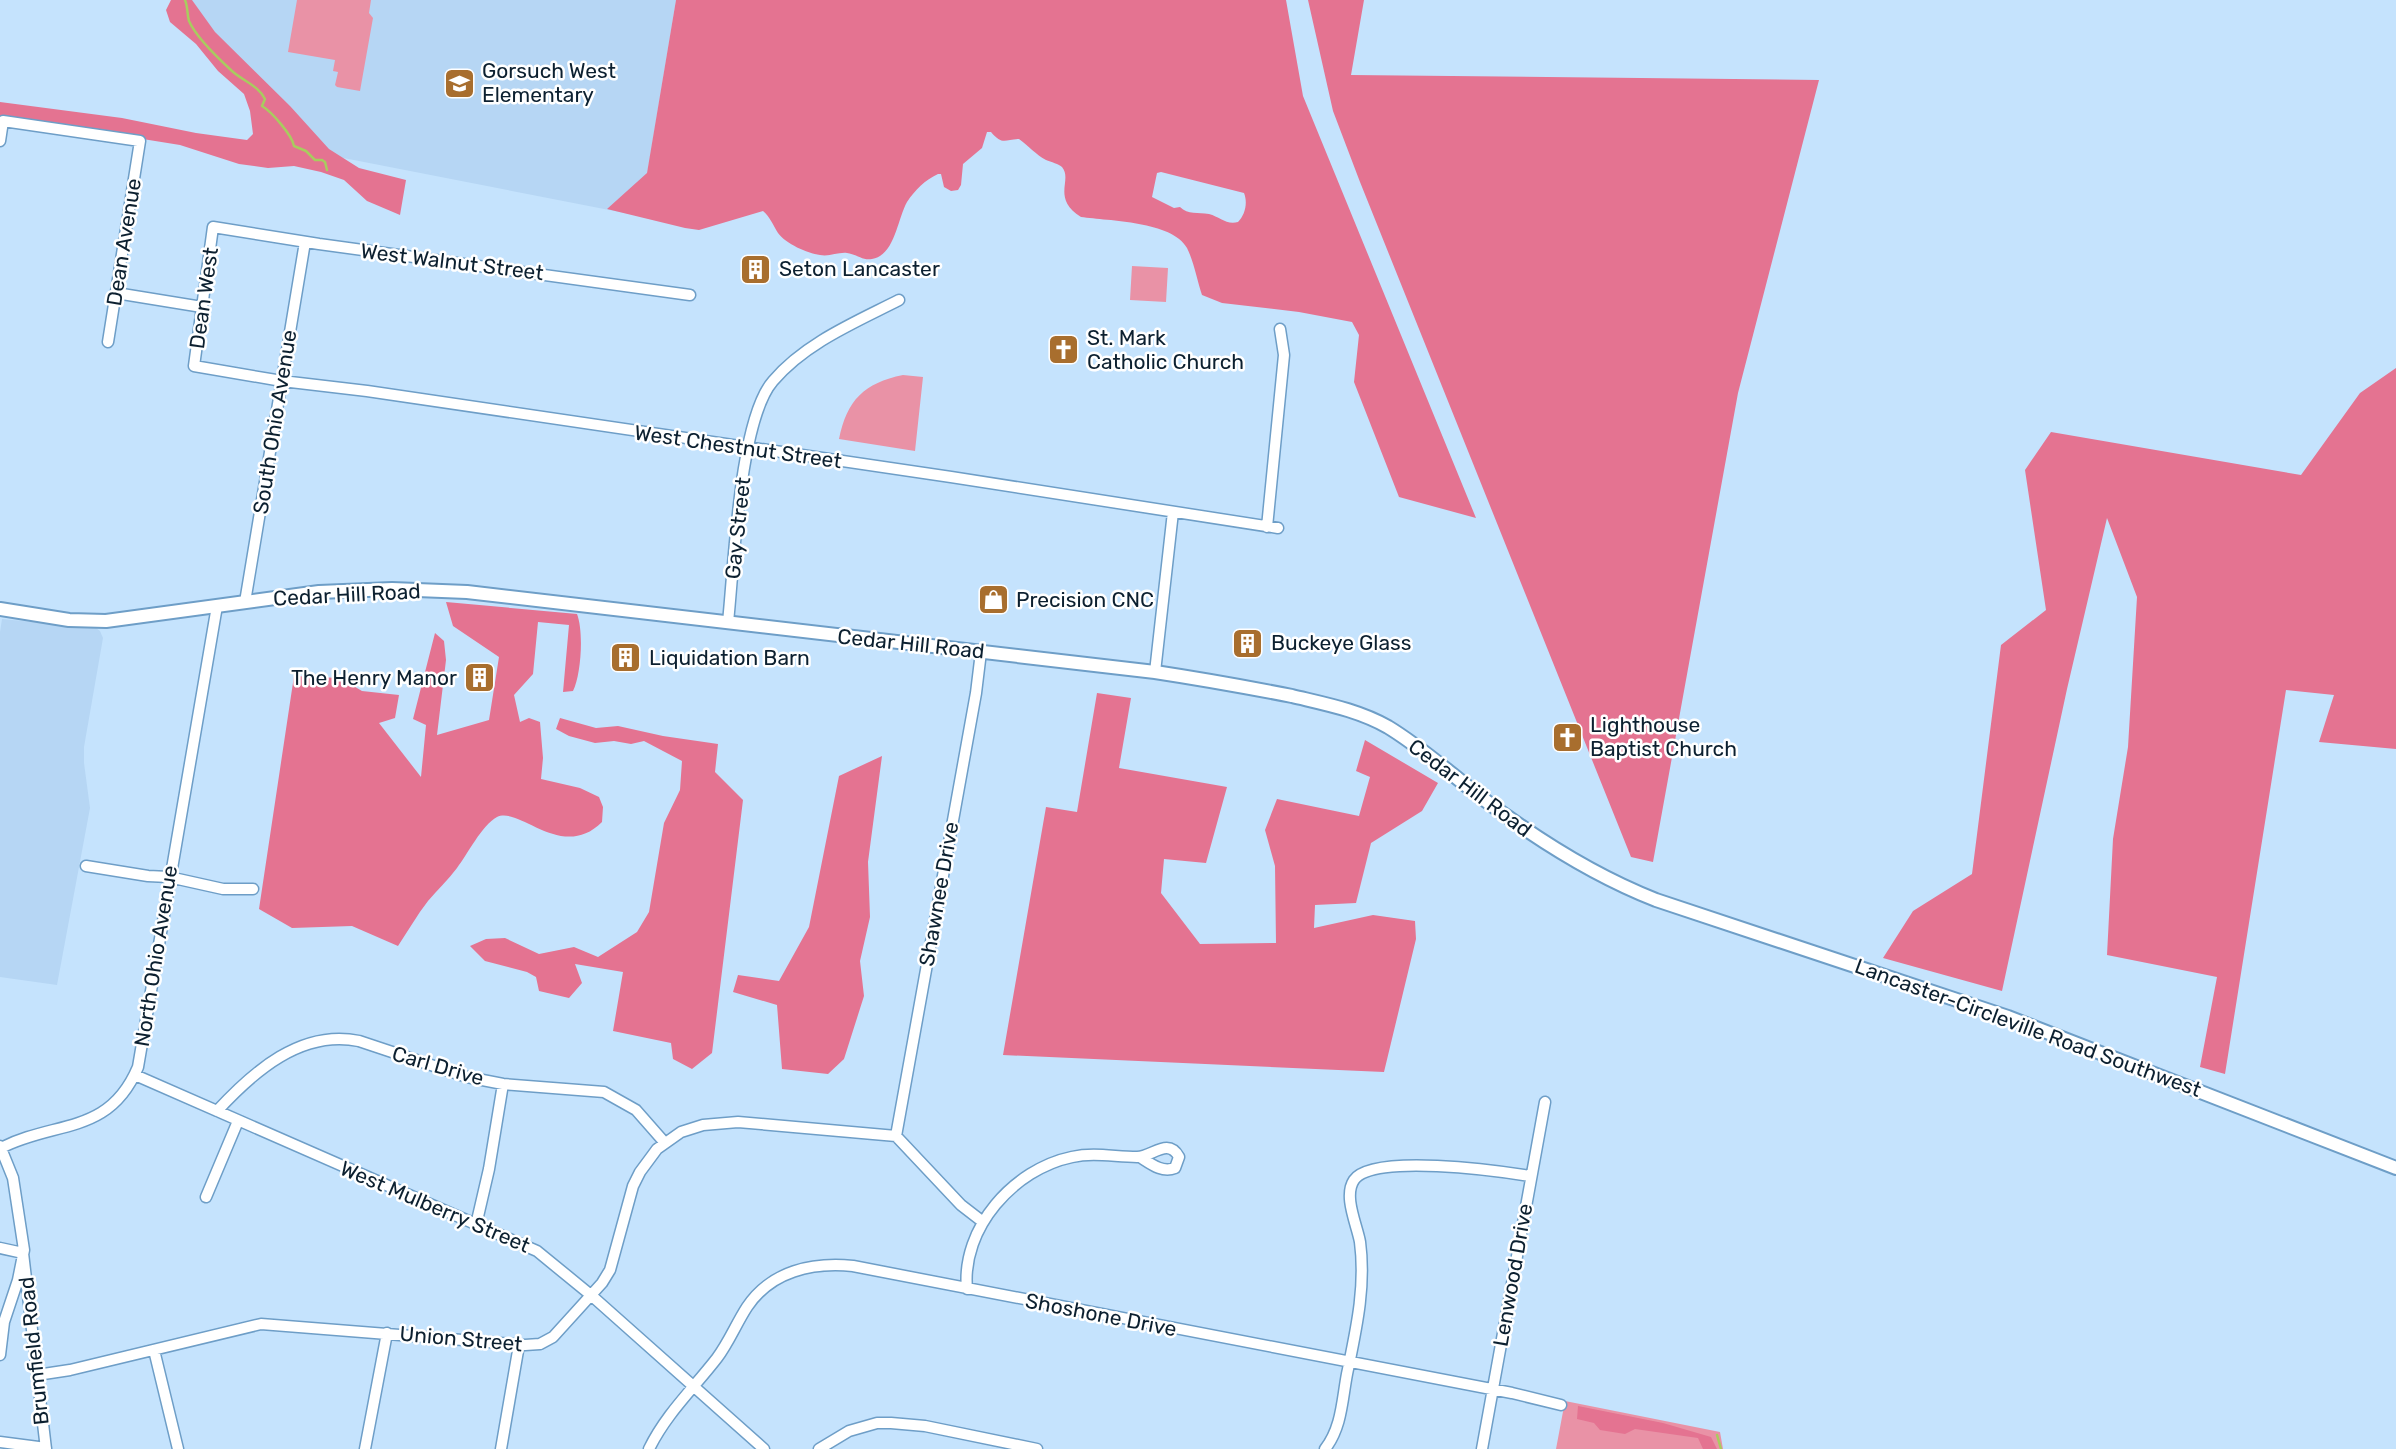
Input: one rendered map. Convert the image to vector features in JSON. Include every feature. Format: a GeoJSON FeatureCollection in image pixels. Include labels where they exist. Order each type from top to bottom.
{"type":"FeatureCollection","features":[{"type":"Feature","properties":{"kind":"main road","name":"Cedar Hill Road"},"geometry":{"type":"LineString","coordinates":[[0,609],[94,622],[318,592],[467,592],[1155,672],[1248,687],[1341,708],[1369,718],[1409,742],[1532,835],[1597,874],[1656,900]]}},
{"type":"Feature","properties":{"kind":"main road","name":"Lancaster-Circleville Road Southwest"},"geometry":{"type":"LineString","coordinates":[[1656,900],[2008,1017],[2396,1168]]}},
{"type":"Feature","properties":{"kind":"street","name":"Dean Avenue"},"geometry":{"type":"LineString","coordinates":[[0,141],[3,121],[140,141],[108,342]]}},
{"type":"Feature","properties":{"kind":"street","name":"West Walnut Street"},"geometry":{"type":"LineString","coordinates":[[213,227],[690,295]]}},
{"type":"Feature","properties":{"kind":"street","name":"Dean West"},"geometry":{"type":"LineString","coordinates":[[197,366],[194,366],[213,227]]}},
{"type":"Feature","properties":{"kind":"street","name":"South Ohio Avenue"},"geometry":{"type":"LineString","coordinates":[[245,602],[304,242]]}},
{"type":"Feature","properties":{"kind":"street"},"geometry":{"type":"LineString","coordinates":[[116,293],[202,307]]}},
{"type":"Feature","properties":{"kind":"street","name":"Gay Street"},"geometry":{"type":"LineString","coordinates":[[729,622],[747,448],[757,408],[771,383],[781,372],[821,343],[899,300]]}},
{"type":"Feature","properties":{"kind":"street","name":"West Chestnut Street"},"geometry":{"type":"LineString","coordinates":[[197,366],[282,381],[1273,527],[1284,355],[1280,329]]}},
{"type":"Feature","properties":{"kind":"street"},"geometry":{"type":"LineString","coordinates":[[1155,672],[1172,512]]}},
{"type":"Feature","properties":{"kind":"street","name":"North Ohio Avenue"},"geometry":{"type":"LineString","coordinates":[[0,1147],[18,1139],[91,1119],[116,1100],[135,1075],[145,1030],[217,606]]}},
{"type":"Feature","properties":{"kind":"street","name":"Shawnee Drive"},"geometry":{"type":"LineString","coordinates":[[896,1136],[976,693],[981,652]]}},
{"type":"Feature","properties":{"kind":"street"},"geometry":{"type":"LineString","coordinates":[[86,866],[169,877],[223,889],[253,889]]}},
{"type":"Feature","properties":{"kind":"street","name":"Carl Drive"},"geometry":{"type":"LineString","coordinates":[[217,1111],[243,1084],[290,1050],[316,1040],[330,1038],[359,1041],[467,1077],[503,1084],[604,1092],[636,1110],[665,1143]]}},
{"type":"Feature","properties":{"kind":"street","name":"West Mulberry Street"},"geometry":{"type":"LineString","coordinates":[[135,1075],[537,1251],[592,1296],[764,1449]]}},
{"type":"Feature","properties":{"kind":"street"},"geometry":{"type":"LineString","coordinates":[[476,1225],[503,1084]]}},
{"type":"Feature","properties":{"kind":"street","name":"Lenwood Drive"},"geometry":{"type":"LineString","coordinates":[[1482,1449],[1545,1102]]}},
{"type":"Feature","properties":{"kind":"street"},"geometry":{"type":"LineString","coordinates":[[206,1197],[238,1121]]}},
{"type":"Feature","properties":{"kind":"street","name":"Union Street"},"geometry":{"type":"LineString","coordinates":[[37,1375],[261,1324],[519,1345],[547,1342],[592,1296],[610,1270],[640,1172],[652,1154],[681,1132],[724,1122],[896,1136]]}},
{"type":"Feature","properties":{"kind":"street"},"geometry":{"type":"LineString","coordinates":[[896,1136],[961,1205],[983,1222]]}},
{"type":"Feature","properties":{"kind":"street","name":"Brumfield Road"},"geometry":{"type":"LineString","coordinates":[[0,1147],[16,1192],[46,1448]]}},
{"type":"Feature","properties":{"kind":"street"},"geometry":{"type":"LineString","coordinates":[[967,1289],[966,1268],[972,1244],[983,1222],[1014,1186],[1049,1164],[1076,1156],[1099,1154],[1140,1157]]}},
{"type":"Feature","properties":{"kind":"street"},"geometry":{"type":"LineString","coordinates":[[1325,1449],[1339,1420],[1362,1283],[1359,1241],[1350,1188],[1359,1174],[1373,1169],[1420,1166],[1465,1167],[1530,1176]]}},
{"type":"Feature","properties":{"kind":"street"},"geometry":{"type":"LineString","coordinates":[[0,1248],[23,1253],[18,1280],[4,1322],[0,1355]]}},
{"type":"Feature","properties":{"kind":"street","name":"Shoshone Drive"},"geometry":{"type":"LineString","coordinates":[[649,1449],[673,1408],[726,1345],[748,1305],[758,1294],[775,1280],[795,1270],[838,1265],[1350,1362],[1561,1405]]}},
{"type":"Feature","properties":{"kind":"street"},"geometry":{"type":"LineString","coordinates":[[365,1449],[387,1333]]}},
{"type":"Feature","properties":{"kind":"street"},"geometry":{"type":"LineString","coordinates":[[501,1449],[519,1345]]}},
{"type":"Feature","properties":{"kind":"street"},"geometry":{"type":"LineString","coordinates":[[154,1350],[178,1449]]}},
{"type":"Feature","properties":{"kind":"street"},"geometry":{"type":"LineString","coordinates":[[819,1449],[849,1431],[877,1423],[891,1423],[925,1426],[1037,1449]]}},
{"type":"Feature","properties":{"kind":"street"},"geometry":{"type":"LineString","coordinates":[[0,1442],[46,1448]]}},
{"type":"Feature","properties":{"kind":"shaded area"},"geometry":{"type":"Polygon","coordinates":[[[171,0],[192,0],[215,32],[329,149],[359,168],[406,180],[400,215],[367,201],[344,180],[321,172],[294,166],[268,168],[239,164],[180,145],[0,116],[0,102],[122,118],[247,140],[253,134],[250,111],[244,94],[218,71],[196,44],[170,22],[166,10],[171,0]]]}},
{"type":"Feature","properties":{"kind":"shaded area","name":"Gorsuch West Elementary"},"geometry":{"type":"Polygon","coordinates":[[[186,0],[676,0],[640,216],[323,154],[186,0]]]}},
{"type":"Feature","properties":{"kind":"shaded area"},"geometry":{"type":"Polygon","coordinates":[[[297,0],[371,0],[369,13],[373,18],[360,91],[335,85],[338,72],[333,71],[335,60],[288,52],[297,0]]]}},
{"type":"Feature","properties":{"kind":"shaded area"},"geometry":{"type":"Polygon","coordinates":[[[676,0],[1286,0],[1303,96],[1476,518],[1399,497],[1354,382],[1359,335],[1352,322],[1299,312],[1222,303],[1202,295],[1187,248],[1179,239],[1154,227],[1081,217],[1067,203],[1064,190],[1065,172],[1062,167],[1042,158],[1019,139],[1001,140],[987,132],[982,148],[963,164],[958,190],[951,191],[944,187],[941,174],[925,182],[907,202],[891,244],[880,256],[872,259],[847,253],[820,255],[797,247],[778,233],[763,211],[699,230],[607,209],[647,173],[676,0]],[[1161,172],[1157,173],[1152,197],[1174,208],[1209,214],[1234,223],[1238,222],[1244,212],[1244,193],[1161,172]]]}},
{"type":"Feature","properties":{"kind":"shaded area"},"geometry":{"type":"Polygon","coordinates":[[[1308,0],[1364,0],[1351,75],[1819,80],[1738,393],[1653,862],[1631,857],[1360,182],[1333,111],[1308,0]]]}},
{"type":"Feature","properties":{"kind":"shaded area"},"geometry":{"type":"Polygon","coordinates":[[[1132,266],[1168,268],[1166,302],[1130,300],[1132,266]]]}},
{"type":"Feature","properties":{"kind":"shaded area"},"geometry":{"type":"Polygon","coordinates":[[[2396,368],[2396,749],[2319,742],[2334,695],[2286,690],[2225,1074],[2200,1067],[2217,977],[2107,955],[2113,839],[2128,747],[2137,597],[2107,518],[2002,991],[1883,958],[1913,911],[1972,874],[2001,645],[2046,610],[2025,470],[2051,432],[2301,475],[2360,393],[2396,368]]]}},
{"type":"Feature","properties":{"kind":"shaded area"},"geometry":{"type":"Polygon","coordinates":[[[903,375],[923,377],[915,451],[839,439],[847,414],[859,395],[889,378],[903,375]]]}},
{"type":"Feature","properties":{"kind":"shaded area"},"geometry":{"type":"Polygon","coordinates":[[[446,602],[577,614],[581,653],[573,691],[563,692],[569,625],[538,622],[533,674],[514,695],[520,722],[529,718],[540,722],[543,758],[541,779],[580,788],[599,797],[603,807],[602,822],[587,833],[572,837],[557,835],[506,816],[497,817],[486,827],[457,868],[428,901],[398,946],[352,926],[292,928],[259,909],[294,676],[340,678],[362,691],[399,695],[395,718],[379,723],[421,777],[426,725],[413,719],[435,633],[444,641],[446,660],[437,735],[489,720],[499,657],[453,626],[446,602]]]}},
{"type":"Feature","properties":{"kind":"shaded area"},"geometry":{"type":"Polygon","coordinates":[[[2,619],[96,628],[103,638],[84,747],[90,808],[57,985],[0,977],[2,619]]]}},
{"type":"Feature","properties":{"kind":"shaded area"},"geometry":{"type":"Polygon","coordinates":[[[1097,693],[1131,698],[1119,768],[1227,787],[1206,863],[1164,859],[1161,893],[1200,944],[1276,943],[1275,866],[1265,830],[1277,799],[1359,816],[1370,777],[1356,771],[1365,740],[1438,783],[1422,811],[1371,843],[1356,903],[1315,905],[1314,928],[1373,915],[1415,921],[1416,939],[1384,1072],[1003,1055],[1046,807],[1077,812],[1097,693]]]}},
{"type":"Feature","properties":{"kind":"shaded area"},"geometry":{"type":"Polygon","coordinates":[[[560,718],[596,728],[618,726],[718,744],[715,772],[743,800],[712,1053],[692,1069],[673,1059],[671,1043],[613,1031],[623,972],[575,964],[582,983],[569,998],[539,991],[536,977],[485,961],[470,946],[486,939],[505,938],[539,954],[574,947],[598,957],[637,932],[649,912],[664,823],[680,790],[682,761],[644,741],[631,744],[614,741],[595,743],[569,736],[556,729],[560,718]]]}},
{"type":"Feature","properties":{"kind":"shaded area"},"geometry":{"type":"Polygon","coordinates":[[[882,756],[868,862],[870,917],[860,961],[864,996],[844,1059],[828,1074],[782,1069],[777,1005],[733,992],[738,975],[779,981],[809,927],[839,776],[882,756]]]}},
{"type":"Feature","properties":{"kind":"shaded area"},"geometry":{"type":"Polygon","coordinates":[[[1565,1401],[1720,1432],[1723,1449],[1556,1449],[1565,1401]]]}},
{"type":"Feature","properties":{"kind":"shaded area"},"geometry":{"type":"Polygon","coordinates":[[[1578,1406],[1663,1423],[1711,1437],[1717,1449],[1703,1449],[1698,1438],[1635,1429],[1625,1434],[1600,1430],[1594,1423],[1577,1419],[1578,1406]]]}},
{"type":"Feature","properties":{"kind":"waterway"},"geometry":{"type":"LineString","coordinates":[[185,0],[189,21],[203,41],[232,71],[262,94],[265,99],[262,106],[281,124],[294,146],[306,151],[315,160],[325,162],[327,170]]}},
{"type":"Feature","properties":{"kind":"waterway"},"geometry":{"type":"LineString","coordinates":[[1717,1435],[1721,1449]]}},
{"type":"Feature","properties":{"kind":"place","name":"Gorsuch West Elementary"},"geometry":{"type":"Point","coordinates":[459,83]}},
{"type":"Feature","properties":{"kind":"place","name":"Seton Lancaster"},"geometry":{"type":"Point","coordinates":[756,269]}},
{"type":"Feature","properties":{"kind":"place","name":"St. Mark Catholic Church"},"geometry":{"type":"Point","coordinates":[1064,350]}},
{"type":"Feature","properties":{"kind":"place","name":"Precision CNC"},"geometry":{"type":"Point","coordinates":[993,600]}},
{"type":"Feature","properties":{"kind":"place","name":"Buckeye Glass"},"geometry":{"type":"Point","coordinates":[1248,643]}},
{"type":"Feature","properties":{"kind":"place","name":"Liquidation Barn"},"geometry":{"type":"Point","coordinates":[626,658]}},
{"type":"Feature","properties":{"kind":"place","name":"The Henry Manor"},"geometry":{"type":"Point","coordinates":[480,678]}},
{"type":"Feature","properties":{"kind":"place","name":"Lighthouse Baptist Church"},"geometry":{"type":"Point","coordinates":[1567,737]}}]}
